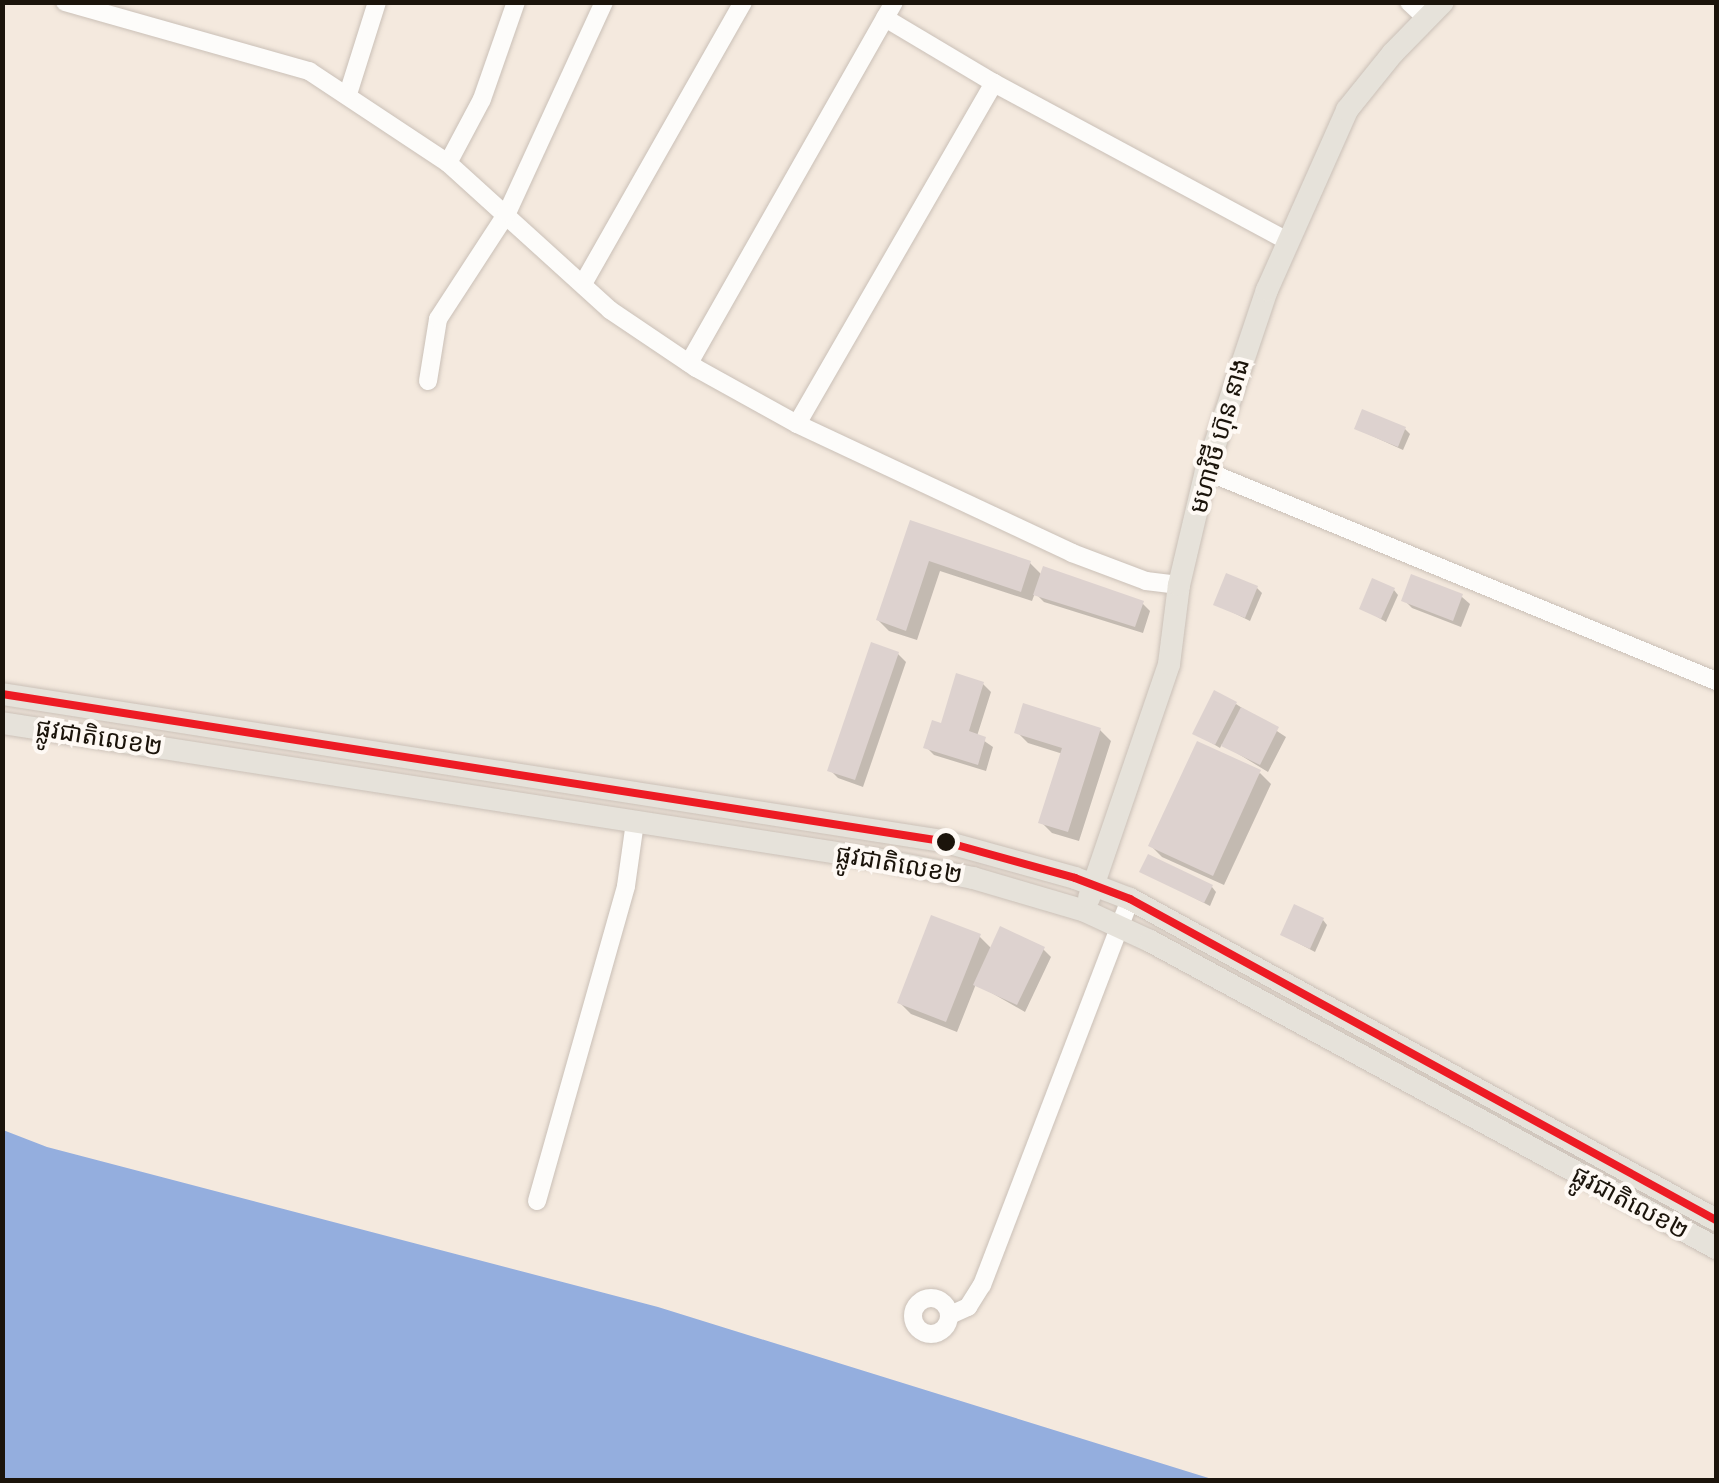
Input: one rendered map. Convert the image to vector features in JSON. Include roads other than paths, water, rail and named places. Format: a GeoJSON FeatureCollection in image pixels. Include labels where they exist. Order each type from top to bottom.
{"type":"FeatureCollection","features":[{"type":"Feature","properties":{"kind":"main road","name":"មហាវិថី ហ៊ុន នាង"},"geometry":{"type":"LineString","coordinates":[[1084,911],[1168,664],[1180,585],[1206,471],[1243,356],[1287,241],[1355,98],[1435,11]]}},
{"type":"Feature","properties":{"kind":"main road","name":"ផ្លូវជាតិលេខ២"},"geometry":{"type":"LineString","coordinates":[[2,694],[942,841],[1094,884],[1130,899],[1716,1220]]}},
{"type":"Feature","properties":{"kind":"main road","name":"ផ្លូវជាតិលេខ២"},"geometry":{"type":"LineString","coordinates":[[2,723],[935,869],[1084,911],[1118,924],[1716,1248]]}},
{"type":"Feature","properties":{"kind":"main road"},"geometry":{"type":"LineString","coordinates":[[188,752],[193,724]]}},
{"type":"Feature","properties":{"kind":"main road"},"geometry":{"type":"LineString","coordinates":[[401,786],[407,756]]}},
{"type":"Feature","properties":{"kind":"street"},"geometry":{"type":"LineString","coordinates":[[65,2],[294,66],[348,94],[393,130],[448,163],[507,212],[610,310],[689,363],[797,424],[1072,553],[1146,581],[1180,585]]}},
{"type":"Feature","properties":{"kind":"street"},"geometry":{"type":"LineString","coordinates":[[348,94],[377,2]]}},
{"type":"Feature","properties":{"kind":"street"},"geometry":{"type":"LineString","coordinates":[[448,163],[482,99],[516,2]]}},
{"type":"Feature","properties":{"kind":"street"},"geometry":{"type":"LineString","coordinates":[[428,380],[438,319],[507,212],[548,133],[604,2]]}},
{"type":"Feature","properties":{"kind":"street"},"geometry":{"type":"LineString","coordinates":[[584,282],[742,2]]}},
{"type":"Feature","properties":{"kind":"street"},"geometry":{"type":"LineString","coordinates":[[1409,2],[1435,11]]}},
{"type":"Feature","properties":{"kind":"street"},"geometry":{"type":"LineString","coordinates":[[689,363],[890,10],[994,83],[1287,241]]}},
{"type":"Feature","properties":{"kind":"street"},"geometry":{"type":"LineString","coordinates":[[797,424],[994,83]]}},
{"type":"Feature","properties":{"kind":"street"},"geometry":{"type":"LineString","coordinates":[[1206,471],[1716,681]]}},
{"type":"Feature","properties":{"kind":"street"},"geometry":{"type":"LineString","coordinates":[[536,1201],[626,886],[635,822]]}},
{"type":"Feature","properties":{"kind":"street"},"geometry":{"type":"LineString","coordinates":[[950,1314],[968,1307],[982,1285],[1130,899]]}},
{"type":"Feature","properties":{"kind":"water"},"geometry":{"type":"Polygon","coordinates":[[[3,1130],[47,1147],[658,1307],[1215,1480],[3,1480],[3,1130]]]}}]}
